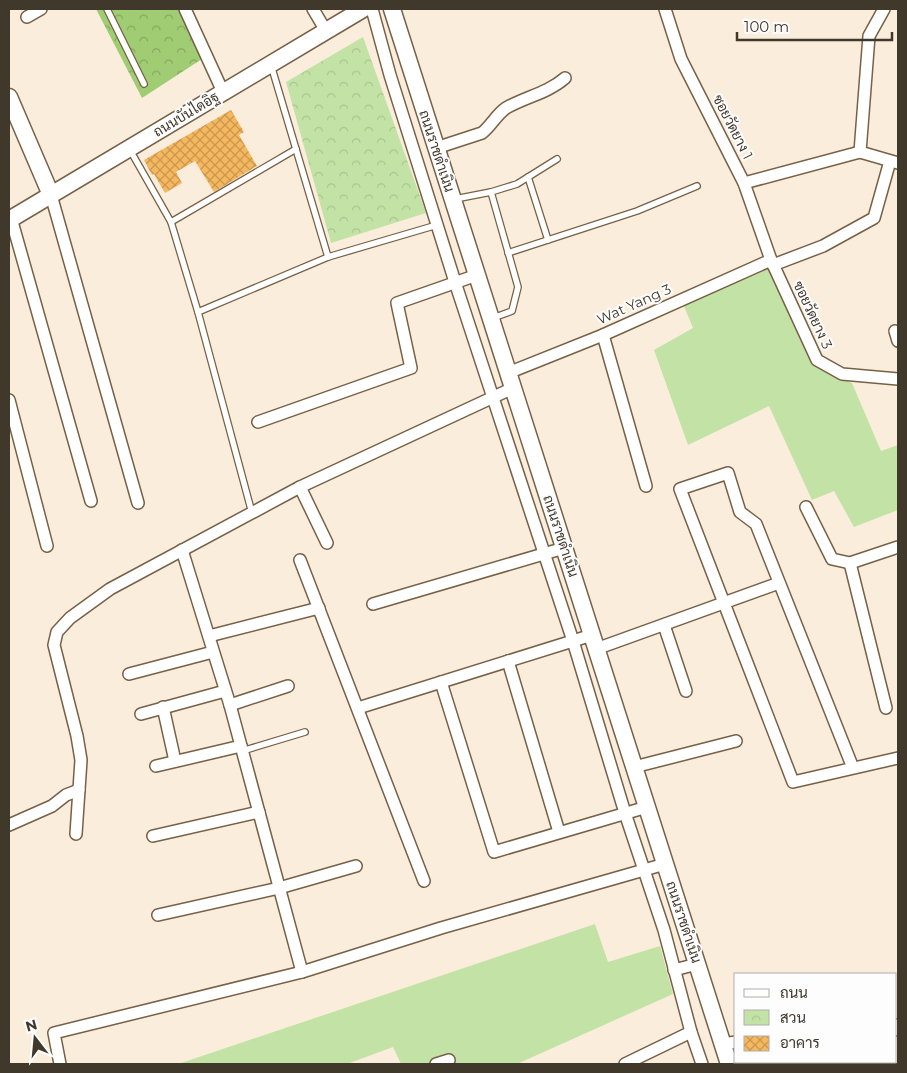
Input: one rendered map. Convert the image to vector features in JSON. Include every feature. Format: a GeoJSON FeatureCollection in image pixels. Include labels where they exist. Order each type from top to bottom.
{"type":"FeatureCollection","features":[{"type":"Feature","properties":{"kind":"main road","name":"ถนนบันไดอิฐ"},"geometry":{"type":"LineString","coordinates":[[10,219],[363,9]]}},
{"type":"Feature","properties":{"kind":"main road","name":"ถนนราชดำเนิน"},"geometry":{"type":"LineString","coordinates":[[392,9],[697,964],[729,1043],[729,1064]]}},
{"type":"Feature","properties":{"kind":"main road"},"geometry":{"type":"LineString","coordinates":[[9,97],[51,195]]}},
{"type":"Feature","properties":{"kind":"street"},"geometry":{"type":"LineString","coordinates":[[27,18],[41,9]]}},
{"type":"Feature","properties":{"kind":"street"},"geometry":{"type":"LineString","coordinates":[[186,9],[223,92]]}},
{"type":"Feature","properties":{"kind":"street"},"geometry":{"type":"LineString","coordinates":[[313,9],[326,31]]}},
{"type":"Feature","properties":{"kind":"street"},"geometry":{"type":"LineString","coordinates":[[372,9],[390,74],[455,282],[573,641],[702,1064]]}},
{"type":"Feature","properties":{"kind":"street","name":"ซอยวัดยาง 1"},"geometry":{"type":"LineString","coordinates":[[665,9],[681,59],[744,183],[772,262]]}},
{"type":"Feature","properties":{"kind":"street"},"geometry":{"type":"LineString","coordinates":[[860,152],[869,36],[884,9]]}},
{"type":"Feature","properties":{"kind":"street"},"geometry":{"type":"LineString","coordinates":[[416,157],[482,133],[500,112],[507,107],[542,92],[565,78]]}},
{"type":"Feature","properties":{"kind":"street"},"geometry":{"type":"LineString","coordinates":[[744,183],[860,152],[894,162]]}},
{"type":"Feature","properties":{"kind":"street","name":"Wat Yang 3"},"geometry":{"type":"LineString","coordinates":[[76,834],[81,760],[77,736],[54,645],[56,632],[70,618],[110,590],[300,487],[492,398],[510,380],[603,335],[772,262],[822,246],[874,218],[894,162]]}},
{"type":"Feature","properties":{"kind":"street"},"geometry":{"type":"LineString","coordinates":[[51,195],[138,503]]}},
{"type":"Feature","properties":{"kind":"street"},"geometry":{"type":"LineString","coordinates":[[10,219],[91,501]]}},
{"type":"Feature","properties":{"kind":"street","name":"ซอยวัดยาง 3"},"geometry":{"type":"LineString","coordinates":[[772,262],[817,360],[842,374],[898,378]]}},
{"type":"Feature","properties":{"kind":"street"},"geometry":{"type":"LineString","coordinates":[[258,422],[411,368],[397,303],[477,274]]}},
{"type":"Feature","properties":{"kind":"street"},"geometry":{"type":"LineString","coordinates":[[603,335],[646,486]]}},
{"type":"Feature","properties":{"kind":"street"},"geometry":{"type":"LineString","coordinates":[[9,400],[47,546]]}},
{"type":"Feature","properties":{"kind":"street"},"geometry":{"type":"LineString","coordinates":[[852,768],[756,524],[740,512],[728,473],[680,489],[793,782],[898,758]]}},
{"type":"Feature","properties":{"kind":"street"},"geometry":{"type":"LineString","coordinates":[[300,487],[327,543]]}},
{"type":"Feature","properties":{"kind":"street"},"geometry":{"type":"LineString","coordinates":[[806,508],[832,559],[850,563],[898,547]]}},
{"type":"Feature","properties":{"kind":"street"},"geometry":{"type":"LineString","coordinates":[[373,604],[564,548]]}},
{"type":"Feature","properties":{"kind":"street"},"geometry":{"type":"LineString","coordinates":[[182,550],[230,705],[302,972]]}},
{"type":"Feature","properties":{"kind":"street"},"geometry":{"type":"LineString","coordinates":[[300,560],[424,881]]}},
{"type":"Feature","properties":{"kind":"street"},"geometry":{"type":"LineString","coordinates":[[850,563],[886,708]]}},
{"type":"Feature","properties":{"kind":"street"},"geometry":{"type":"LineString","coordinates":[[358,708],[573,641],[594,642],[664,625],[779,583]]}},
{"type":"Feature","properties":{"kind":"street"},"geometry":{"type":"LineString","coordinates":[[209,636],[319,608]]}},
{"type":"Feature","properties":{"kind":"street"},"geometry":{"type":"LineString","coordinates":[[664,625],[686,691]]}},
{"type":"Feature","properties":{"kind":"street"},"geometry":{"type":"LineString","coordinates":[[128,674],[213,652]]}},
{"type":"Feature","properties":{"kind":"street"},"geometry":{"type":"LineString","coordinates":[[508,661],[559,832]]}},
{"type":"Feature","properties":{"kind":"street"},"geometry":{"type":"LineString","coordinates":[[441,682],[494,852],[647,807]]}},
{"type":"Feature","properties":{"kind":"street"},"geometry":{"type":"LineString","coordinates":[[230,705],[288,686]]}},
{"type":"Feature","properties":{"kind":"street"},"geometry":{"type":"LineString","coordinates":[[141,714],[225,691]]}},
{"type":"Feature","properties":{"kind":"street"},"geometry":{"type":"LineString","coordinates":[[163,707],[175,760]]}},
{"type":"Feature","properties":{"kind":"street"},"geometry":{"type":"LineString","coordinates":[[598,725],[619,719]]}},
{"type":"Feature","properties":{"kind":"street"},"geometry":{"type":"LineString","coordinates":[[634,768],[736,741]]}},
{"type":"Feature","properties":{"kind":"street"},"geometry":{"type":"LineString","coordinates":[[156,766],[175,760],[241,748]]}},
{"type":"Feature","properties":{"kind":"street"},"geometry":{"type":"LineString","coordinates":[[9,825],[52,806],[66,795],[79,790]]}},
{"type":"Feature","properties":{"kind":"street"},"geometry":{"type":"LineString","coordinates":[[153,836],[259,812]]}},
{"type":"Feature","properties":{"kind":"street"},"geometry":{"type":"LineString","coordinates":[[60,1064],[54,1032],[302,972],[441,928],[665,864]]}},
{"type":"Feature","properties":{"kind":"street"},"geometry":{"type":"LineString","coordinates":[[158,915],[279,888],[356,866]]}},
{"type":"Feature","properties":{"kind":"street"},"geometry":{"type":"LineString","coordinates":[[674,970],[697,964]]}},
{"type":"Feature","properties":{"kind":"street"},"geometry":{"type":"LineString","coordinates":[[625,1064],[691,1032]]}},
{"type":"Feature","properties":{"kind":"street"},"geometry":{"type":"LineString","coordinates":[[436,1064],[449,1060]]}},
{"type":"Feature","properties":{"kind":"lane"},"geometry":{"type":"LineString","coordinates":[[107,9],[144,84]]}},
{"type":"Feature","properties":{"kind":"lane"},"geometry":{"type":"LineString","coordinates":[[271,64],[328,257]]}},
{"type":"Feature","properties":{"kind":"lane"},"geometry":{"type":"LineString","coordinates":[[129,148],[171,222],[198,312],[252,513]]}},
{"type":"Feature","properties":{"kind":"lane"},"geometry":{"type":"LineString","coordinates":[[171,222],[296,149]]}},
{"type":"Feature","properties":{"kind":"lane"},"geometry":{"type":"LineString","coordinates":[[453,200],[517,184],[557,159]]}},
{"type":"Feature","properties":{"kind":"lane"},"geometry":{"type":"LineString","coordinates":[[528,177],[548,240]]}},
{"type":"Feature","properties":{"kind":"lane"},"geometry":{"type":"LineString","coordinates":[[508,253],[637,211],[697,186]]}},
{"type":"Feature","properties":{"kind":"lane"},"geometry":{"type":"LineString","coordinates":[[491,192],[518,287],[512,311],[491,319]]}},
{"type":"Feature","properties":{"kind":"lane"},"geometry":{"type":"LineString","coordinates":[[198,312],[328,257],[438,225]]}},
{"type":"Feature","properties":{"kind":"lane"},"geometry":{"type":"LineString","coordinates":[[241,748],[305,732]]}},
{"type":"Feature","properties":{"kind":"green space"},"geometry":{"type":"Polygon","coordinates":[[[96,9],[179,9],[202,59],[142,98],[96,9]]]}},
{"type":"Feature","properties":{"kind":"green space"},"geometry":{"type":"Polygon","coordinates":[[[363,37],[426,213],[331,243],[286,82],[363,37]]]}},
{"type":"Feature","properties":{"kind":"green space"},"geometry":{"type":"Polygon","coordinates":[[[767,267],[811,364],[852,383],[881,451],[898,445],[898,510],[854,527],[834,491],[812,500],[769,406],[688,445],[654,350],[693,328],[683,304],[767,267]]]}},
{"type":"Feature","properties":{"kind":"green space"},"geometry":{"type":"Polygon","coordinates":[[[595,924],[608,962],[660,946],[673,994],[517,1064],[401,1064],[393,1047],[347,1064],[178,1064],[595,924]]]}},
{"type":"Feature","properties":{"kind":"building"},"geometry":{"type":"Polygon","coordinates":[[[231,110],[244,132],[239,135],[257,166],[214,192],[195,161],[176,172],[182,183],[165,193],[144,160],[231,110]]]}}]}
